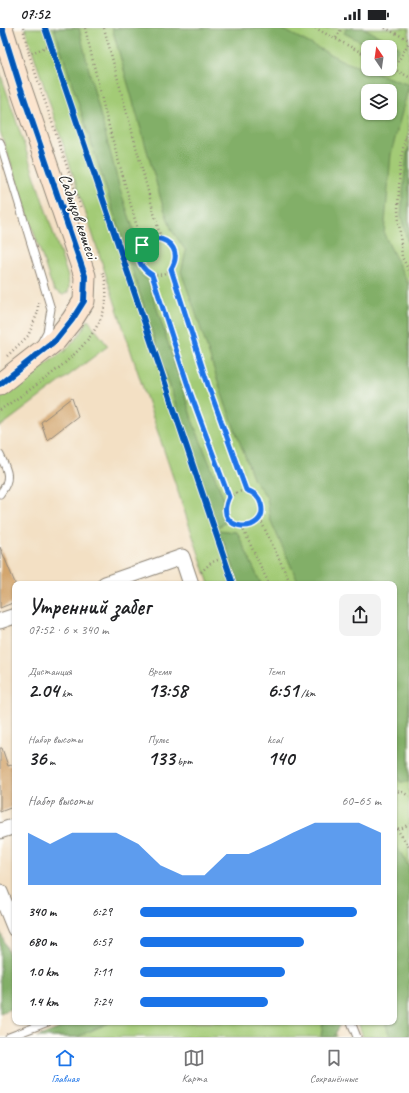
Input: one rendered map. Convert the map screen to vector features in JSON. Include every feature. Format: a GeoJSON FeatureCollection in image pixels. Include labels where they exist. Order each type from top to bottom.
{"type":"FeatureCollection","features":[{"type":"Feature","properties":{"kind":"street","name":"Садықов көшесі"},"geometry":{"type":"LineString","coordinates":[[0,384],[56,340],[72,320],[84,300],[85,276],[20,86],[8,36]]}},
{"type":"Feature","properties":{"kind":"street"},"geometry":{"type":"LineString","coordinates":[[114,581],[182,557],[196,581]]}},
{"type":"Feature","properties":{"kind":"street"},"geometry":{"type":"LineString","coordinates":[[0,621],[12,617]]}},
{"type":"Feature","properties":{"kind":"street"},"geometry":{"type":"LineString","coordinates":[[0,831],[12,827]]}},
{"type":"Feature","properties":{"kind":"street"},"geometry":{"type":"LineString","coordinates":[[0,892],[12,922]]}},
{"type":"Feature","properties":{"kind":"lane"},"geometry":{"type":"LineString","coordinates":[[0,142],[51,309],[47,332],[31,360]]}},
{"type":"Feature","properties":{"kind":"lane"},"geometry":{"type":"LineString","coordinates":[[0,456],[8,470],[6,487],[0,494]]}},
{"type":"Feature","properties":{"kind":"lane"},"geometry":{"type":"LineString","coordinates":[[9,1037],[40,1025]]}},
{"type":"Feature","properties":{"kind":"lane"},"geometry":{"type":"LineString","coordinates":[[352,1025],[357,1037]]}},
{"type":"Feature","properties":{"kind":"path"},"geometry":{"type":"LineString","coordinates":[[84,28],[106,116],[142,245]]}},
{"type":"Feature","properties":{"kind":"path"},"geometry":{"type":"LineString","coordinates":[[104,28],[161,239]]}},
{"type":"Feature","properties":{"kind":"path"},"geometry":{"type":"LineString","coordinates":[[315,28],[361,52]]}},
{"type":"Feature","properties":{"kind":"path"},"geometry":{"type":"LineString","coordinates":[[336,38],[342,28]]}},
{"type":"Feature","properties":{"kind":"path"},"geometry":{"type":"LineString","coordinates":[[385,28],[409,41],[397,63]]}},
{"type":"Feature","properties":{"kind":"path"},"geometry":{"type":"LineString","coordinates":[[8,36],[29,54]]}},
{"type":"Feature","properties":{"kind":"path"},"geometry":{"type":"LineString","coordinates":[[49,40],[53,52]]}},
{"type":"Feature","properties":{"kind":"path"},"geometry":{"type":"LineString","coordinates":[[397,71],[409,77]]}},
{"type":"Feature","properties":{"kind":"path"},"geometry":{"type":"LineString","coordinates":[[409,124],[400,166],[398,210],[402,257],[409,271]]}},
{"type":"Feature","properties":{"kind":"path"},"geometry":{"type":"LineString","coordinates":[[405,138],[409,140]]}},
{"type":"Feature","properties":{"kind":"path"},"geometry":{"type":"LineString","coordinates":[[152,275],[164,273],[171,269],[175,260],[173,249],[170,244],[161,239],[155,238],[142,245],[139,253],[140,264],[143,269],[152,275],[187,385],[229,497]]}},
{"type":"Feature","properties":{"kind":"path"},"geometry":{"type":"LineString","coordinates":[[171,269],[203,371],[246,490]]}},
{"type":"Feature","properties":{"kind":"path"},"geometry":{"type":"LineString","coordinates":[[5,357],[28,336],[38,312],[38,300]]}},
{"type":"Feature","properties":{"kind":"path"},"geometry":{"type":"LineString","coordinates":[[246,490],[255,494],[261,502],[262,512],[260,519],[251,525],[242,527],[234,524],[226,515],[225,510],[229,497],[236,492],[246,490]]}},
{"type":"Feature","properties":{"kind":"path"},"geometry":{"type":"LineString","coordinates":[[260,519],[290,581]]}},
{"type":"Feature","properties":{"kind":"path"},"geometry":{"type":"LineString","coordinates":[[242,527],[269,581]]}},
{"type":"Feature","properties":{"kind":"path"},"geometry":{"type":"LineString","coordinates":[[222,551],[226,564]]}},
{"type":"Feature","properties":{"kind":"path"},"geometry":{"type":"LineString","coordinates":[[196,581],[200,573],[212,562],[224,558]]}},
{"type":"Feature","properties":{"kind":"path"},"geometry":{"type":"LineString","coordinates":[[397,791],[409,796]]}},
{"type":"Feature","properties":{"kind":"path"},"geometry":{"type":"LineString","coordinates":[[397,829],[409,824]]}},
{"type":"Feature","properties":{"kind":"path"},"geometry":{"type":"LineString","coordinates":[[397,830],[409,847]]}},
{"type":"Feature","properties":{"kind":"green space"},"geometry":{"type":"Polygon","coordinates":[[[25,28],[409,28],[409,1037],[363,1037],[359,1025],[397,1025],[397,581],[208,581],[25,28]]]}},
{"type":"Feature","properties":{"kind":"green space"},"geometry":{"type":"Polygon","coordinates":[[[54,28],[79,28],[119,186],[138,243],[134,260],[139,273],[148,280],[193,422],[223,497],[223,518],[226,522],[216,529],[54,28]]]}},
{"type":"Feature","properties":{"kind":"green space"},"geometry":{"type":"Polygon","coordinates":[[[112,28],[280,28],[345,62],[361,68],[361,76],[384,76],[409,85],[391,154],[384,234],[409,286],[409,782],[400,782],[397,776],[397,581],[298,581],[270,519],[267,497],[254,480],[225,403],[181,272],[186,251],[172,231],[162,203],[112,28]]]}},
{"type":"Feature","properties":{"kind":"green space"},"geometry":{"type":"Polygon","coordinates":[[[347,28],[364,28],[386,40],[361,40],[361,42],[344,33],[347,28]]]}},
{"type":"Feature","properties":{"kind":"green space"},"geometry":{"type":"Polygon","coordinates":[[[0,72],[68,277],[68,292],[63,295],[54,290],[50,280],[0,131],[0,72]]]}},
{"type":"Feature","properties":{"kind":"green space"},"geometry":{"type":"Polygon","coordinates":[[[409,147],[409,248],[401,215],[407,152],[409,147]]]}},
{"type":"Feature","properties":{"kind":"green space"},"geometry":{"type":"Polygon","coordinates":[[[88,320],[108,346],[0,427],[0,396],[66,350],[78,336],[88,320]]]}},
{"type":"Feature","properties":{"kind":"green space"},"geometry":{"type":"Polygon","coordinates":[[[218,530],[237,532],[260,581],[238,581],[228,551],[218,530]]]}},
{"type":"Feature","properties":{"kind":"green space"},"geometry":{"type":"Polygon","coordinates":[[[397,847],[409,867],[409,1035],[404,1037],[390,1037],[386,1025],[397,1025],[397,847]]]}},
{"type":"Feature","properties":{"kind":"green space"},"geometry":{"type":"Polygon","coordinates":[[[0,931],[12,961],[12,1008],[0,1013],[0,931]]]}},
{"type":"Feature","properties":{"kind":"green space"},"geometry":{"type":"Polygon","coordinates":[[[68,1025],[104,1025],[77,1037],[37,1037],[68,1025]]]}},
{"type":"Feature","properties":{"kind":"green space"},"geometry":{"type":"Polygon","coordinates":[[[79,1025],[333,1025],[337,1037],[49,1037],[79,1025]]]}},
{"type":"Feature","properties":{"kind":"green space"},"geometry":{"type":"Polygon","coordinates":[[[323,1025],[339,1025],[334,1037],[321,1037],[323,1025]]]}},
{"type":"Feature","properties":{"kind":"building"},"geometry":{"type":"Polygon","coordinates":[[[72,398],[78,416],[47,440],[41,422],[72,398]]]}},
{"type":"Feature","properties":{"kind":"building"},"geometry":{"type":"Polygon","coordinates":[[[0,547],[14,581],[12,581],[12,603],[0,608],[0,547]]]}},
{"type":"Feature","properties":{"kind":"building"},"geometry":{"type":"Polygon","coordinates":[[[0,748],[2,748],[8,766],[12,765],[12,807],[0,812],[0,748]]]}},
{"type":"Feature","properties":{"kind":"cycle path"},"geometry":{"type":"LineString","coordinates":[[0,384],[56,340],[72,320],[84,301],[85,276],[20,86],[2,28]]}},
{"type":"Feature","properties":{"kind":"cycle path"},"geometry":{"type":"LineString","coordinates":[[45,28],[232,581]]}},
{"type":"Feature","properties":{"kind":"route"},"geometry":{"type":"LineString","coordinates":[[155,238],[161,239],[170,244],[175,254],[175,260],[171,269],[208,385],[246,490],[255,494],[261,502],[262,512],[260,519],[246,527],[240,527],[234,524],[226,515],[226,504],[229,497],[172,341],[152,275],[143,269],[140,264],[139,253],[142,245],[155,238]]}}]}
